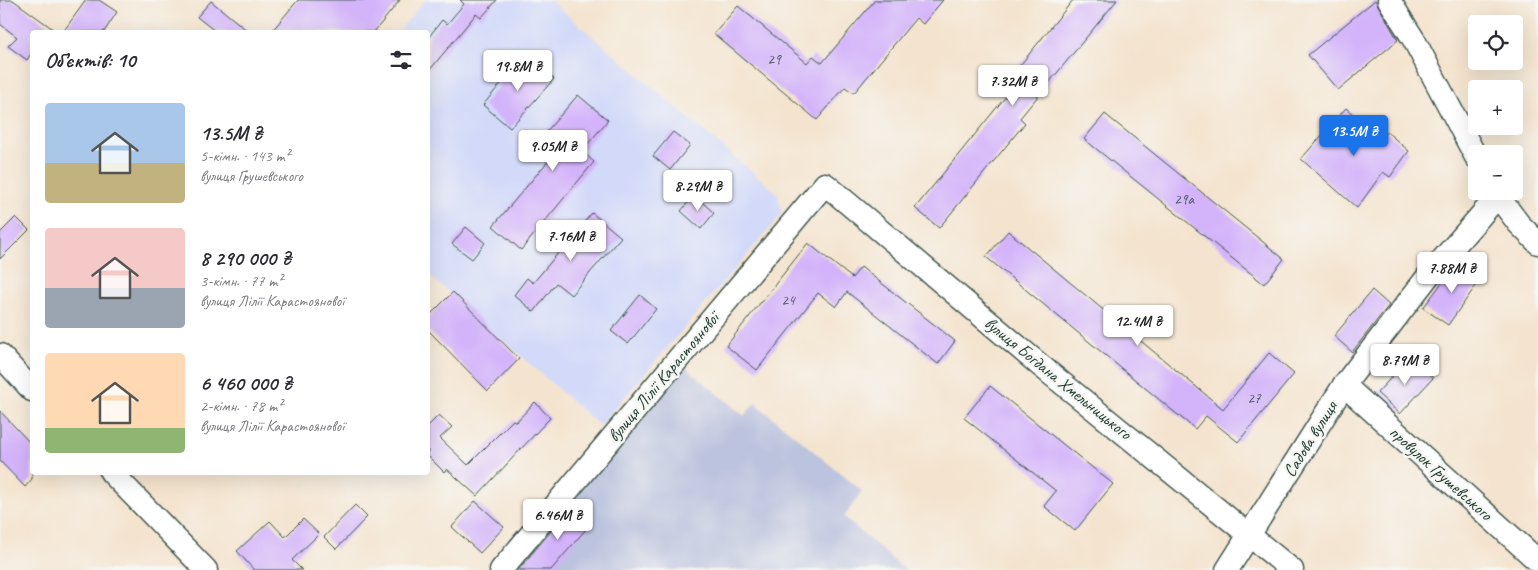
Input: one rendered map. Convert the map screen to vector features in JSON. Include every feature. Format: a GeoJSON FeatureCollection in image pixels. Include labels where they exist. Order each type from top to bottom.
{"type":"FeatureCollection","features":[{"type":"Feature","properties":{"kind":"street"},"geometry":{"type":"LineString","coordinates":[[1389,0],[1414,40],[1470,145]]}},
{"type":"Feature","properties":{"kind":"street","name":"вулиця Богдана Хмельницького"},"geometry":{"type":"LineString","coordinates":[[825,184],[1041,366],[1292,570]]}},
{"type":"Feature","properties":{"kind":"street","name":"вулиця Лілії Карастоянової"},"geometry":{"type":"LineString","coordinates":[[501,570],[825,184]]}},
{"type":"Feature","properties":{"kind":"street","name":"Садова вулиця"},"geometry":{"type":"LineString","coordinates":[[1227,570],[1344,385],[1429,275],[1491,200]]}},
{"type":"Feature","properties":{"kind":"street"},"geometry":{"type":"LineString","coordinates":[[1501,200],[1538,243]]}},
{"type":"Feature","properties":{"kind":"street"},"geometry":{"type":"LineString","coordinates":[[0,355],[30,388]]}},
{"type":"Feature","properties":{"kind":"street","name":"провулок Грушевського"},"geometry":{"type":"LineString","coordinates":[[1344,385],[1538,561]]}},
{"type":"Feature","properties":{"kind":"street"},"geometry":{"type":"LineString","coordinates":[[114,475],[206,570]]}},
{"type":"Feature","properties":{"kind":"shaded area"},"geometry":{"type":"Polygon","coordinates":[[[425,0],[550,0],[778,194],[782,214],[600,426],[430,276],[430,30],[400,30],[425,0]]]}},
{"type":"Feature","properties":{"kind":"shaded area"},"geometry":{"type":"Polygon","coordinates":[[[683,365],[744,416],[755,403],[862,491],[844,517],[905,570],[510,570],[683,365]]]}},
{"type":"Feature","properties":{"kind":"building"},"geometry":{"type":"Polygon","coordinates":[[[0,0],[13,0],[54,30],[30,30],[30,55],[27,60],[8,46],[17,37],[0,24],[0,0]]]}},
{"type":"Feature","properties":{"kind":"building"},"geometry":{"type":"Polygon","coordinates":[[[86,0],[99,0],[117,12],[105,30],[64,30],[86,0]]]}},
{"type":"Feature","properties":{"kind":"building"},"geometry":{"type":"Polygon","coordinates":[[[298,0],[400,0],[376,30],[273,30],[298,0]]]}},
{"type":"Feature","properties":{"kind":"building"},"geometry":{"type":"Polygon","coordinates":[[[460,0],[497,0],[481,18],[476,14],[430,70],[430,35],[442,20],[447,24],[464,4],[460,0]]]}},
{"type":"Feature","properties":{"kind":"building"},"geometry":{"type":"Polygon","coordinates":[[[875,0],[943,0],[923,24],[916,18],[854,93],[845,87],[817,120],[714,34],[738,6],[807,63],[813,56],[822,63],[875,0]]]}},
{"type":"Feature","properties":{"kind":"building"},"geometry":{"type":"Polygon","coordinates":[[[1073,0],[1117,0],[1020,118],[1025,123],[939,228],[915,208],[1007,95],[1000,90],[1073,0]]]}},
{"type":"Feature","properties":{"kind":"building"},"geometry":{"type":"Polygon","coordinates":[[[1375,0],[1398,40],[1338,90],[1308,55],[1375,0]]]}},
{"type":"Feature","properties":{"kind":"building"},"geometry":{"type":"Polygon","coordinates":[[[211,1],[247,30],[213,30],[197,17],[211,1]]]}},
{"type":"Feature","properties":{"kind":"building"},"geometry":{"type":"Polygon","coordinates":[[[525,55],[554,79],[510,128],[483,105],[525,55]]]}},
{"type":"Feature","properties":{"kind":"building"},"geometry":{"type":"Polygon","coordinates":[[[578,95],[608,120],[582,151],[594,162],[521,250],[493,226],[549,160],[533,147],[578,95]]]}},
{"type":"Feature","properties":{"kind":"building"},"geometry":{"type":"Polygon","coordinates":[[[1346,108],[1380,138],[1387,132],[1409,151],[1390,177],[1383,172],[1357,208],[1301,159],[1346,108]]]}},
{"type":"Feature","properties":{"kind":"building"},"geometry":{"type":"Polygon","coordinates":[[[1105,114],[1284,259],[1264,284],[1084,139],[1105,114]]]}},
{"type":"Feature","properties":{"kind":"building"},"geometry":{"type":"Polygon","coordinates":[[[673,132],[690,145],[670,170],[653,156],[673,132]]]}},
{"type":"Feature","properties":{"kind":"building"},"geometry":{"type":"Polygon","coordinates":[[[694,195],[714,213],[701,229],[681,211],[694,195]]]}},
{"type":"Feature","properties":{"kind":"building"},"geometry":{"type":"Polygon","coordinates":[[[592,213],[621,237],[571,295],[556,283],[534,312],[514,295],[527,278],[533,283],[592,213]]]}},
{"type":"Feature","properties":{"kind":"building"},"geometry":{"type":"Polygon","coordinates":[[[16,217],[29,230],[0,259],[0,233],[16,217]]]}},
{"type":"Feature","properties":{"kind":"building"},"geometry":{"type":"Polygon","coordinates":[[[466,227],[485,243],[472,259],[452,244],[466,227]]]}},
{"type":"Feature","properties":{"kind":"building"},"geometry":{"type":"Polygon","coordinates":[[[1008,231],[1223,409],[1269,353],[1294,374],[1238,442],[1206,416],[1195,429],[986,257],[1008,231]]]}},
{"type":"Feature","properties":{"kind":"building"},"geometry":{"type":"Polygon","coordinates":[[[808,243],[852,278],[861,267],[955,341],[938,364],[847,292],[836,307],[818,293],[757,370],[726,346],[808,243]]]}},
{"type":"Feature","properties":{"kind":"building"},"geometry":{"type":"Polygon","coordinates":[[[1456,264],[1480,280],[1448,325],[1423,308],[1456,264]]]}},
{"type":"Feature","properties":{"kind":"building"},"geometry":{"type":"Polygon","coordinates":[[[1372,290],[1389,305],[1352,352],[1334,336],[1372,290]]]}},
{"type":"Feature","properties":{"kind":"building"},"geometry":{"type":"Polygon","coordinates":[[[453,292],[519,359],[488,391],[430,332],[430,315],[453,292]]]}},
{"type":"Feature","properties":{"kind":"building"},"geometry":{"type":"Polygon","coordinates":[[[640,295],[656,309],[628,344],[611,331],[640,295]]]}},
{"type":"Feature","properties":{"kind":"building"},"geometry":{"type":"Polygon","coordinates":[[[1410,357],[1433,378],[1400,414],[1377,393],[1410,357]]]}},
{"type":"Feature","properties":{"kind":"building"},"geometry":{"type":"Polygon","coordinates":[[[990,386],[1113,484],[1075,531],[1044,506],[1056,491],[964,418],[990,386]]]}},
{"type":"Feature","properties":{"kind":"building"},"geometry":{"type":"Polygon","coordinates":[[[535,402],[550,418],[477,496],[447,469],[444,472],[430,458],[430,424],[439,415],[452,427],[440,438],[468,465],[513,420],[516,422],[535,402]]]}},
{"type":"Feature","properties":{"kind":"building"},"geometry":{"type":"Polygon","coordinates":[[[0,411],[30,443],[30,475],[32,475],[32,479],[25,487],[0,461],[0,411]]]}},
{"type":"Feature","properties":{"kind":"building"},"geometry":{"type":"Polygon","coordinates":[[[475,501],[504,527],[480,553],[452,527],[475,501]]]}},
{"type":"Feature","properties":{"kind":"building"},"geometry":{"type":"Polygon","coordinates":[[[355,505],[367,517],[336,549],[324,537],[355,505]]]}},
{"type":"Feature","properties":{"kind":"building"},"geometry":{"type":"Polygon","coordinates":[[[573,505],[592,522],[551,570],[518,570],[573,505]]]}},
{"type":"Feature","properties":{"kind":"building"},"geometry":{"type":"Polygon","coordinates":[[[303,519],[319,534],[292,560],[302,570],[254,570],[237,551],[270,521],[285,537],[303,519]]]}}]}
